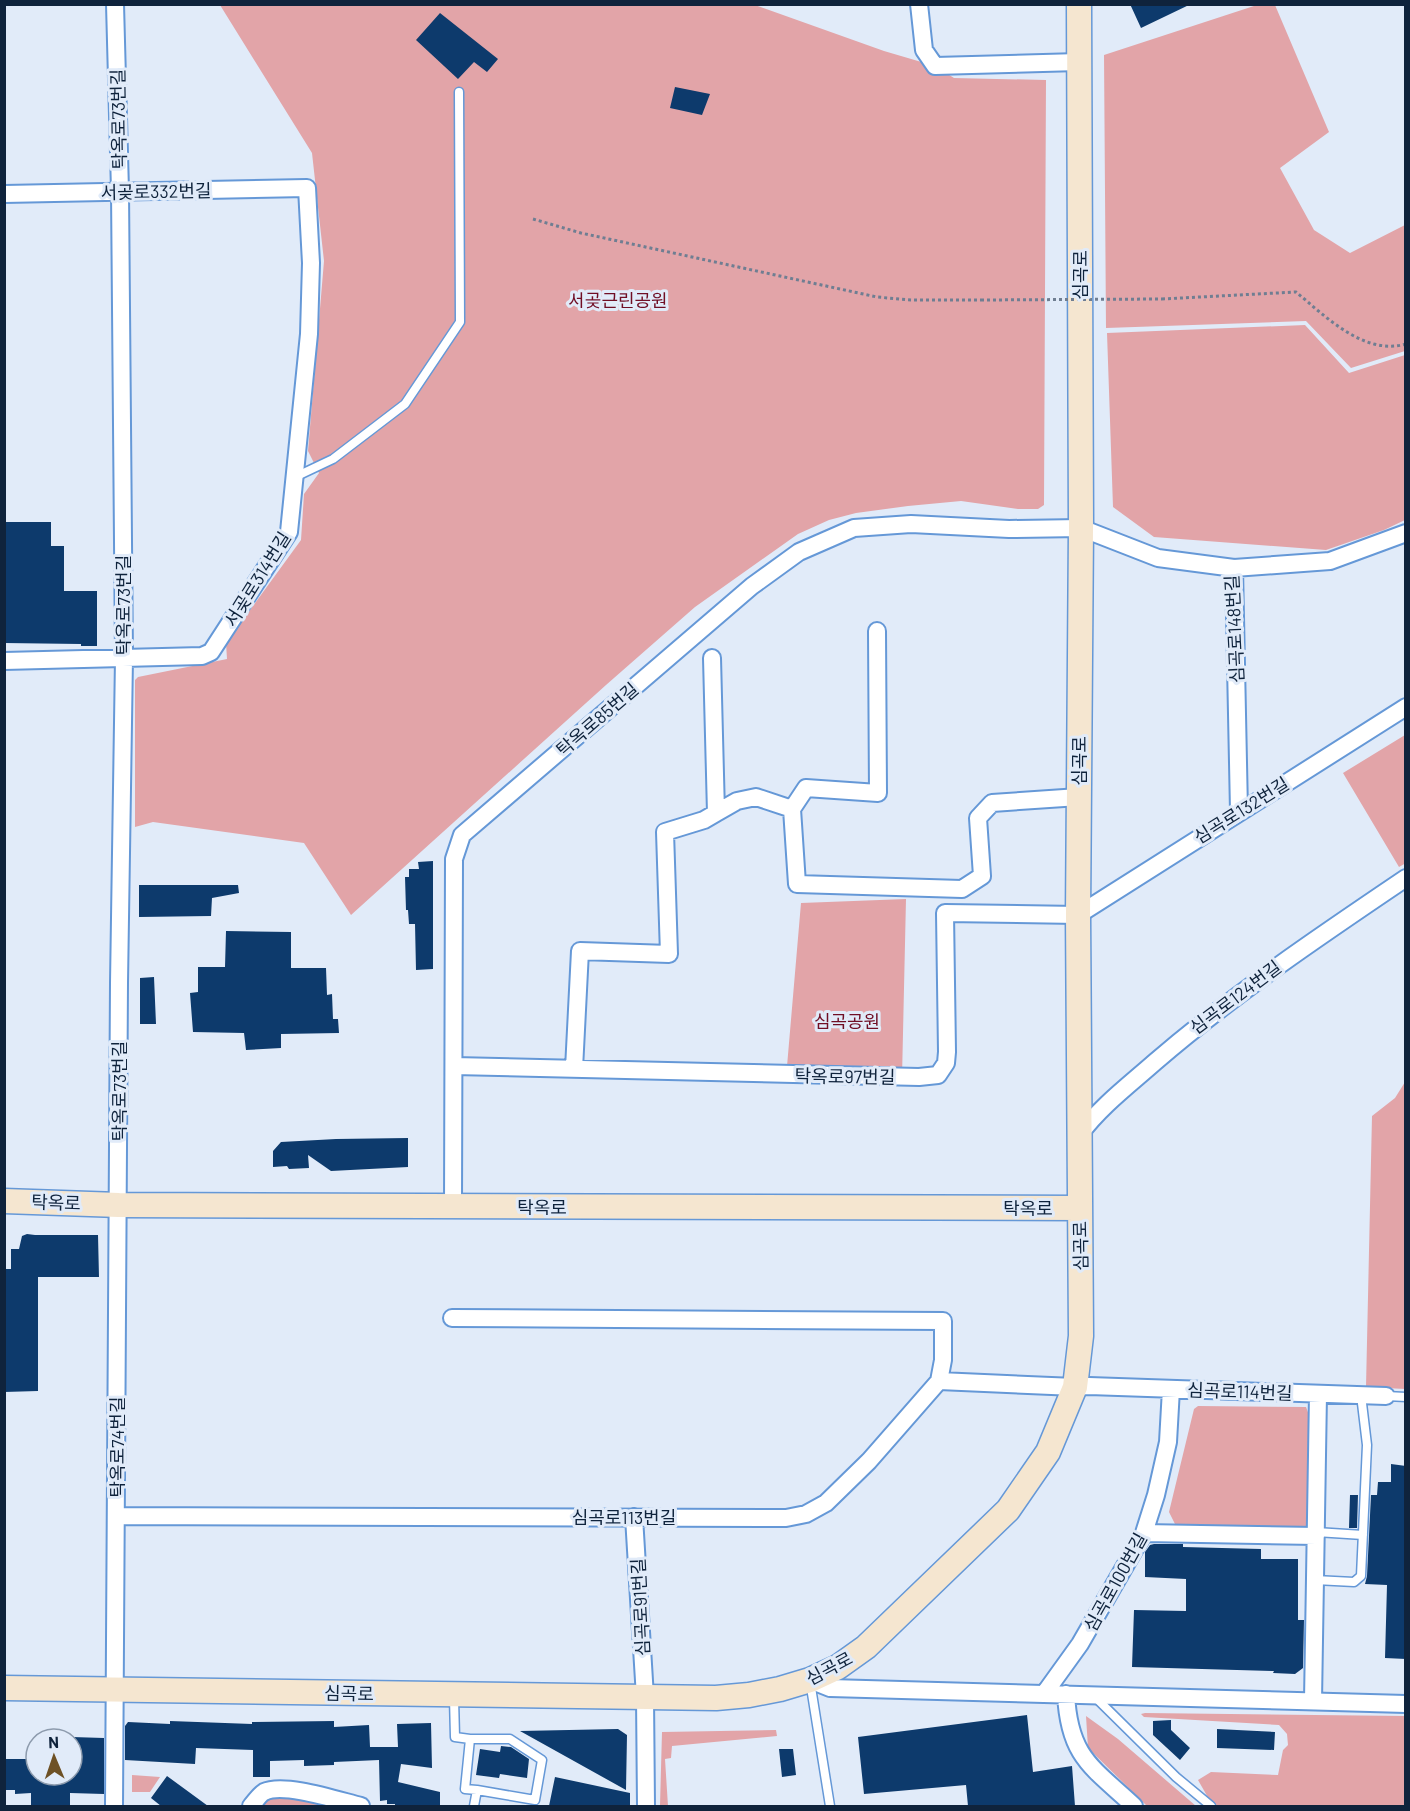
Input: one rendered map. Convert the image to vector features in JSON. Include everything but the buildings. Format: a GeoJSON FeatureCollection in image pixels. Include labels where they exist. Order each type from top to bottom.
{"type":"FeatureCollection","features":[{"type":"Feature","properties":{"kind":"street","name":"탁옥로73번길"},"geometry":{"type":"LineString","coordinates":[[116,4],[124,658],[119,983],[119,1205]]}},
{"type":"Feature","properties":{"kind":"street"},"geometry":{"type":"LineString","coordinates":[[919,4],[924,50],[935,66],[1079,62]]}},
{"type":"Feature","properties":{"kind":"street","name":"심곡로"},"geometry":{"type":"LineString","coordinates":[[4,1688],[716,1698],[780,1689],[810,1680],[838,1667],[866,1647],[1008,1510],[1048,1452],[1076,1387],[1082,1336],[1078,915],[1081,528],[1079,4]]}},
{"type":"Feature","properties":{"kind":"street","name":"서곶로332번길"},"geometry":{"type":"LineString","coordinates":[[4,194],[307,188]]}},
{"type":"Feature","properties":{"kind":"street","name":"서곶로314번길"},"geometry":{"type":"LineString","coordinates":[[4,661],[202,656],[211,652],[289,532],[309,334],[311,263],[307,188]]}},
{"type":"Feature","properties":{"kind":"street","name":"탁옥로85번길"},"geometry":{"type":"LineString","coordinates":[[453,1207],[454,859],[462,835],[752,586],[798,552],[854,528],[911,524],[1081,528]]}},
{"type":"Feature","properties":{"kind":"street","name":"심곡로148번길"},"geometry":{"type":"LineString","coordinates":[[1081,528],[1158,558],[1234,568],[1239,811]]}},
{"type":"Feature","properties":{"kind":"street"},"geometry":{"type":"LineString","coordinates":[[1234,568],[1330,561],[1406,534]]}},
{"type":"Feature","properties":{"kind":"street"},"geometry":{"type":"LineString","coordinates":[[877,631],[878,792],[806,788],[792,809],[797,884],[962,889],[982,876],[978,818],[992,803],[1079,797]]}},
{"type":"Feature","properties":{"kind":"street"},"geometry":{"type":"LineString","coordinates":[[712,658],[716,813]]}},
{"type":"Feature","properties":{"kind":"street","name":"심곡로132번길"},"geometry":{"type":"LineString","coordinates":[[1078,915],[1406,707]]}},
{"type":"Feature","properties":{"kind":"street"},"geometry":{"type":"LineString","coordinates":[[574,1069],[580,951],[669,954],[664,832],[704,820],[737,801],[756,797],[792,809]]}},
{"type":"Feature","properties":{"kind":"street","name":"심곡로124번길"},"geometry":{"type":"LineString","coordinates":[[1080,1134],[1096,1114],[1190,1031],[1287,958],[1406,878]]}},
{"type":"Feature","properties":{"kind":"street","name":"탁옥로97번길"},"geometry":{"type":"LineString","coordinates":[[454,1066],[779,1075],[938,1076],[946,1063],[947,1052],[945,913],[1078,915]]}},
{"type":"Feature","properties":{"kind":"street","name":"탁옥로"},"geometry":{"type":"LineString","coordinates":[[4,1200],[119,1205],[1080,1208]]}},
{"type":"Feature","properties":{"kind":"street","name":"탁옥로74번길"},"geometry":{"type":"LineString","coordinates":[[115,1690],[119,1205]]}},
{"type":"Feature","properties":{"kind":"street"},"geometry":{"type":"LineString","coordinates":[[452,1318],[943,1321],[943,1360],[939,1381],[1076,1387]]}},
{"type":"Feature","properties":{"kind":"street","name":"심곡로113번길"},"geometry":{"type":"LineString","coordinates":[[116,1516],[786,1518],[806,1514],[826,1503],[869,1461],[939,1381]]}},
{"type":"Feature","properties":{"kind":"street","name":"심곡로114번길"},"geometry":{"type":"LineString","coordinates":[[1076,1387],[1386,1396]]}},
{"type":"Feature","properties":{"kind":"street","name":"심곡로100번길"},"geometry":{"type":"LineString","coordinates":[[1044,1694],[1080,1644],[1144,1533],[1156,1495],[1168,1442],[1171,1389]]}},
{"type":"Feature","properties":{"kind":"street"},"geometry":{"type":"LineString","coordinates":[[1313,1701],[1318,1394]]}},
{"type":"Feature","properties":{"kind":"street","name":"심곡로91번길"},"geometry":{"type":"LineString","coordinates":[[634,1517],[645,1697],[646,1806]]}},
{"type":"Feature","properties":{"kind":"street"},"geometry":{"type":"LineString","coordinates":[[1144,1533],[1316,1534]]}},
{"type":"Feature","properties":{"kind":"street"},"geometry":{"type":"LineString","coordinates":[[810,1680],[830,1688],[1406,1704]]}},
{"type":"Feature","properties":{"kind":"street"},"geometry":{"type":"LineString","coordinates":[[114,1806],[115,1690]]}},
{"type":"Feature","properties":{"kind":"street"},"geometry":{"type":"LineString","coordinates":[[1066,1694],[1071,1733],[1077,1749],[1085,1761],[1134,1806]]}},
{"type":"Feature","properties":{"kind":"street"},"geometry":{"type":"LineString","coordinates":[[251,1806],[263,1793],[278,1789],[312,1793],[361,1806]]}},
{"type":"Feature","properties":{"kind":"lane"},"geometry":{"type":"LineString","coordinates":[[295,477],[333,459],[405,404],[460,322],[459,92]]}},
{"type":"Feature","properties":{"kind":"lane"},"geometry":{"type":"LineString","coordinates":[[1315,1580],[1354,1582],[1361,1576],[1367,1445],[1360,1395]]}},
{"type":"Feature","properties":{"kind":"lane","name":"심곡로114번길"},"geometry":{"type":"LineString","coordinates":[[1386,1396],[1406,1396]]}},
{"type":"Feature","properties":{"kind":"lane"},"geometry":{"type":"LineString","coordinates":[[1316,1534],[1363,1534]]}},
{"type":"Feature","properties":{"kind":"lane"},"geometry":{"type":"LineString","coordinates":[[810,1680],[830,1806]]}},
{"type":"Feature","properties":{"kind":"lane"},"geometry":{"type":"LineString","coordinates":[[453,1694],[455,1737],[510,1739],[542,1760],[535,1800],[465,1789],[470,1739]]}},
{"type":"Feature","properties":{"kind":"lane"},"geometry":{"type":"LineString","coordinates":[[1093,1695],[1176,1777],[1211,1806]]}},
{"type":"Feature","properties":{"kind":"lane"},"geometry":{"type":"LineString","coordinates":[[474,1806],[477,1790]]}},
{"type":"Feature","properties":{"kind":"path"},"geometry":{"type":"LineString","coordinates":[[533,219],[581,233],[877,297],[911,300],[1162,299],[1296,292],[1324,316],[1360,339],[1380,346],[1406,344]]}},
{"type":"Feature","properties":{"kind":"green space","name":"서곶근린공원"},"geometry":{"type":"Polygon","coordinates":[[[220,5],[755,5],[884,51],[935,66],[954,78],[1046,80],[1044,505],[1038,509],[1018,509],[961,501],[908,506],[856,513],[829,520],[798,534],[695,607],[351,915],[304,843],[153,822],[135,827],[135,680],[138,677],[227,659],[226,643],[301,540],[304,494],[319,473],[308,451],[324,261],[312,153],[220,5]]]}},
{"type":"Feature","properties":{"kind":"green space"},"geometry":{"type":"Polygon","coordinates":[[[1257,5],[1275,5],[1329,132],[1280,168],[1314,230],[1350,253],[1405,225],[1405,351],[1351,368],[1306,321],[1106,328],[1104,55],[1257,5]]]}},
{"type":"Feature","properties":{"kind":"green space"},"geometry":{"type":"Polygon","coordinates":[[[1305,325],[1349,373],[1405,355],[1405,520],[1384,530],[1326,550],[1154,537],[1113,507],[1107,333],[1305,325]]]}},
{"type":"Feature","properties":{"kind":"green space"},"geometry":{"type":"Polygon","coordinates":[[[1405,735],[1406,863],[1399,867],[1343,773],[1405,735]]]}},
{"type":"Feature","properties":{"kind":"green space","name":"심곡공원"},"geometry":{"type":"Polygon","coordinates":[[[906,899],[902,1078],[786,1078],[801,903],[906,899]]]}},
{"type":"Feature","properties":{"kind":"green space"},"geometry":{"type":"Polygon","coordinates":[[[1405,1082],[1405,1389],[1366,1387],[1372,1116],[1395,1098],[1405,1082]]]}},
{"type":"Feature","properties":{"kind":"green space"},"geometry":{"type":"Polygon","coordinates":[[[1198,1406],[1306,1407],[1309,1415],[1308,1525],[1302,1531],[1176,1526],[1169,1512],[1194,1409],[1198,1406]]]}},
{"type":"Feature","properties":{"kind":"green space"},"geometry":{"type":"Polygon","coordinates":[[[1141,1714],[1405,1716],[1405,1806],[1218,1806],[1210,1801],[1198,1780],[1211,1772],[1278,1775],[1283,1750],[1288,1745],[1287,1734],[1279,1725],[1144,1717],[1141,1714]]]}},
{"type":"Feature","properties":{"kind":"green space"},"geometry":{"type":"Polygon","coordinates":[[[1086,1716],[1118,1739],[1196,1806],[1147,1806],[1088,1748],[1086,1716]]]}},
{"type":"Feature","properties":{"kind":"green space"},"geometry":{"type":"Polygon","coordinates":[[[776,1730],[777,1736],[672,1746],[671,1758],[665,1759],[668,1806],[660,1806],[662,1732],[776,1730]]]}},
{"type":"Feature","properties":{"kind":"green space"},"geometry":{"type":"Polygon","coordinates":[[[132,1775],[160,1777],[150,1792],[132,1792],[132,1775]]]}},
{"type":"Feature","properties":{"kind":"green space"},"geometry":{"type":"Polygon","coordinates":[[[274,1795],[298,1795],[337,1806],[262,1806],[274,1795]]]}}]}
